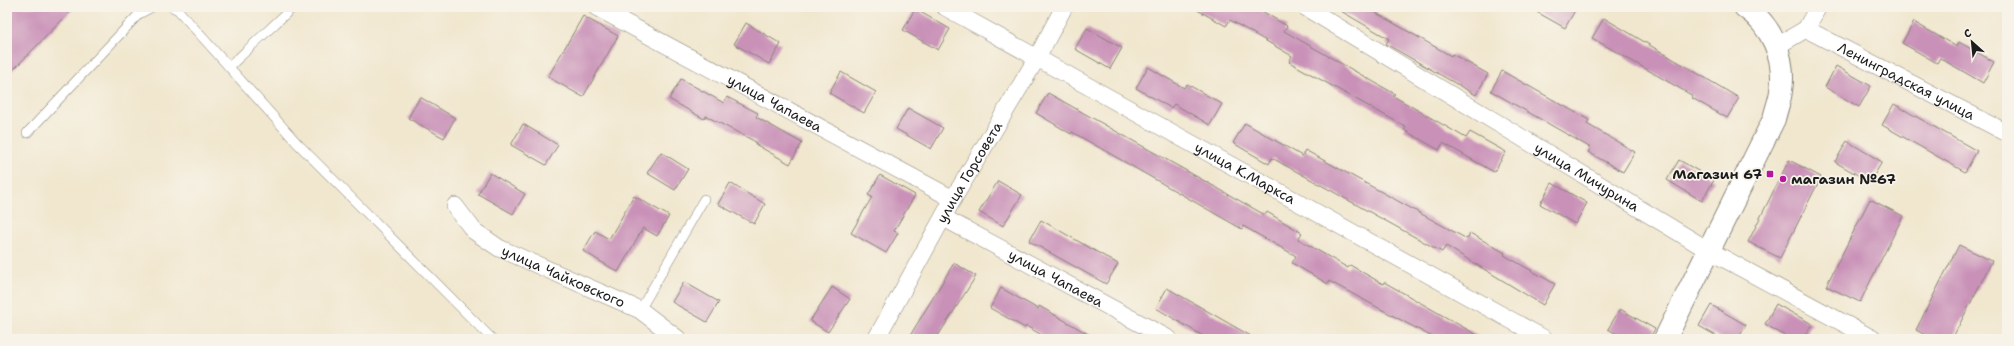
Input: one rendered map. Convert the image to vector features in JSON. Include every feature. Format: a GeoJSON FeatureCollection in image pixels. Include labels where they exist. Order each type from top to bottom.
{"type":"FeatureCollection","features":[{"type":"Feature","properties":{"kind":"street","name":"улица Чапаева"},"geometry":{"type":"LineString","coordinates":[[596,7],[953,199]]}},
{"type":"Feature","properties":{"kind":"street","name":"улица К.Маркса"},"geometry":{"type":"LineString","coordinates":[[945,7],[1545,339]]}},
{"type":"Feature","properties":{"kind":"street","name":"улица Горсовета"},"geometry":{"type":"LineString","coordinates":[[876,339],[944,218],[953,199],[1037,58],[1064,7]]}},
{"type":"Feature","properties":{"kind":"street","name":"улица Мичурина"},"geometry":{"type":"LineString","coordinates":[[1305,7],[1708,250],[1873,339]]}},
{"type":"Feature","properties":{"kind":"street"},"geometry":{"type":"LineString","coordinates":[[1665,339],[1774,118],[1781,91],[1781,63],[1777,46],[1768,30],[1755,14],[1745,7]]}},
{"type":"Feature","properties":{"kind":"street"},"geometry":{"type":"LineString","coordinates":[[1777,46],[1806,29],[1818,7]]}},
{"type":"Feature","properties":{"kind":"street","name":"Ленинградская улица"},"geometry":{"type":"LineString","coordinates":[[1806,29],[2007,132]]}},
{"type":"Feature","properties":{"kind":"street","name":"улица Чайковского"},"geometry":{"type":"LineString","coordinates":[[455,206],[474,231],[499,248],[640,310],[678,339]]}},
{"type":"Feature","properties":{"kind":"street","name":"улица Чапаева"},"geometry":{"type":"LineString","coordinates":[[944,218],[1169,339]]}},
{"type":"Feature","properties":{"kind":"lane"},"geometry":{"type":"LineString","coordinates":[[27,133],[139,14],[152,7]]}},
{"type":"Feature","properties":{"kind":"lane"},"geometry":{"type":"LineString","coordinates":[[172,7],[178,10],[297,143],[492,339]]}},
{"type":"Feature","properties":{"kind":"lane"},"geometry":{"type":"LineString","coordinates":[[229,67],[293,7]]}},
{"type":"Feature","properties":{"kind":"lane"},"geometry":{"type":"LineString","coordinates":[[640,310],[704,199]]}},
{"type":"Feature","properties":{"kind":"building"},"geometry":{"type":"Polygon","coordinates":[[[7,7],[75,7],[7,76],[7,7]]]}},
{"type":"Feature","properties":{"kind":"building"},"geometry":{"type":"Polygon","coordinates":[[[1192,7],[1255,7],[1287,26],[1284,31],[1395,94],[1393,96],[1466,138],[1470,132],[1506,152],[1494,172],[1443,143],[1439,150],[1404,130],[1406,127],[1289,62],[1292,56],[1230,20],[1226,26],[1192,7]]]}},
{"type":"Feature","properties":{"kind":"building"},"geometry":{"type":"Polygon","coordinates":[[[1334,7],[1380,7],[1376,13],[1451,56],[1452,54],[1488,74],[1476,95],[1386,44],[1389,39],[1334,7]]]}},
{"type":"Feature","properties":{"kind":"building"},"geometry":{"type":"Polygon","coordinates":[[[1528,7],[1577,7],[1565,28],[1528,7]]]}},
{"type":"Feature","properties":{"kind":"building"},"geometry":{"type":"Polygon","coordinates":[[[915,9],[950,29],[938,50],[903,30],[915,9]]]}},
{"type":"Feature","properties":{"kind":"building"},"geometry":{"type":"Polygon","coordinates":[[[583,16],[618,36],[583,97],[548,77],[583,16]]]}},
{"type":"Feature","properties":{"kind":"building"},"geometry":{"type":"Polygon","coordinates":[[[1604,18],[1739,98],[1727,118],[1692,98],[1693,96],[1592,38],[1604,18]]]}},
{"type":"Feature","properties":{"kind":"building"},"geometry":{"type":"Polygon","coordinates":[[[1914,22],[1957,47],[1959,42],[1994,62],[1983,83],[1940,58],[1937,63],[1902,43],[1914,22]]]}},
{"type":"Feature","properties":{"kind":"building"},"geometry":{"type":"Polygon","coordinates":[[[746,23],[781,44],[769,64],[734,44],[746,23]]]}},
{"type":"Feature","properties":{"kind":"building"},"geometry":{"type":"Polygon","coordinates":[[[1087,28],[1122,48],[1110,69],[1075,49],[1087,28]]]}},
{"type":"Feature","properties":{"kind":"building"},"geometry":{"type":"Polygon","coordinates":[[[1836,66],[1871,86],[1859,107],[1825,87],[1836,66]]]}},
{"type":"Feature","properties":{"kind":"building"},"geometry":{"type":"Polygon","coordinates":[[[1148,67],[1184,88],[1187,84],[1222,104],[1210,125],[1174,104],[1171,108],[1136,88],[1148,67]]]}},
{"type":"Feature","properties":{"kind":"building"},"geometry":{"type":"Polygon","coordinates":[[[1502,71],[1589,120],[1587,124],[1635,152],[1623,172],[1588,152],[1591,148],[1491,91],[1502,71]]]}},
{"type":"Feature","properties":{"kind":"building"},"geometry":{"type":"Polygon","coordinates":[[[841,72],[876,92],[864,113],[829,93],[841,72]]]}},
{"type":"Feature","properties":{"kind":"building"},"geometry":{"type":"Polygon","coordinates":[[[681,79],[724,103],[727,97],[758,113],[756,117],[802,143],[790,164],[755,144],[756,142],[706,116],[704,119],[669,99],[681,79]]]}},
{"type":"Feature","properties":{"kind":"building"},"geometry":{"type":"Polygon","coordinates":[[[1048,93],[1265,215],[1267,212],[1302,233],[1298,239],[1348,268],[1350,265],[1383,284],[1384,282],[1484,339],[1436,339],[1329,281],[1328,284],[1292,263],[1296,256],[1243,226],[1242,229],[1036,113],[1048,93]]]}},
{"type":"Feature","properties":{"kind":"building"},"geometry":{"type":"Polygon","coordinates":[[[420,97],[455,118],[444,138],[408,118],[420,97]]]}},
{"type":"Feature","properties":{"kind":"building"},"geometry":{"type":"Polygon","coordinates":[[[1894,104],[1977,151],[1965,172],[1882,125],[1894,104]]]}},
{"type":"Feature","properties":{"kind":"building"},"geometry":{"type":"Polygon","coordinates":[[[908,108],[943,128],[931,149],[896,129],[908,108]]]}},
{"type":"Feature","properties":{"kind":"building"},"geometry":{"type":"Polygon","coordinates":[[[1245,123],[1302,156],[1305,150],[1467,239],[1470,233],[1505,253],[1504,255],[1555,284],[1543,305],[1446,246],[1442,252],[1272,158],[1269,164],[1233,143],[1245,123]]]}},
{"type":"Feature","properties":{"kind":"building"},"geometry":{"type":"Polygon","coordinates":[[[523,124],[558,145],[546,165],[511,145],[523,124]]]}},
{"type":"Feature","properties":{"kind":"building"},"geometry":{"type":"Polygon","coordinates":[[[1847,141],[1882,162],[1870,182],[1835,162],[1847,141]]]}},
{"type":"Feature","properties":{"kind":"building"},"geometry":{"type":"Polygon","coordinates":[[[661,152],[688,169],[675,190],[647,173],[661,152]]]}},
{"type":"Feature","properties":{"kind":"building"},"geometry":{"type":"Polygon","coordinates":[[[1679,160],[1714,180],[1702,201],[1667,180],[1679,160]]]}},
{"type":"Feature","properties":{"kind":"building"},"geometry":{"type":"Polygon","coordinates":[[[1789,160],[1821,177],[1780,258],[1748,242],[1789,160]]]}},
{"type":"Feature","properties":{"kind":"building"},"geometry":{"type":"Polygon","coordinates":[[[490,173],[525,194],[513,214],[478,194],[490,173]]]}},
{"type":"Feature","properties":{"kind":"building"},"geometry":{"type":"Polygon","coordinates":[[[880,175],[915,195],[894,231],[898,233],[886,253],[851,233],[872,197],[868,195],[880,175]]]}},
{"type":"Feature","properties":{"kind":"building"},"geometry":{"type":"Polygon","coordinates":[[[998,181],[1022,195],[1003,226],[979,212],[998,181]]]}},
{"type":"Feature","properties":{"kind":"building"},"geometry":{"type":"Polygon","coordinates":[[[730,183],[765,204],[754,224],[718,204],[730,183]]]}},
{"type":"Feature","properties":{"kind":"building"},"geometry":{"type":"Polygon","coordinates":[[[1552,183],[1587,203],[1575,224],[1540,204],[1552,183]]]}},
{"type":"Feature","properties":{"kind":"building"},"geometry":{"type":"Polygon","coordinates":[[[634,196],[669,216],[657,236],[643,228],[618,272],[583,251],[595,231],[609,239],[634,196]]]}},
{"type":"Feature","properties":{"kind":"building"},"geometry":{"type":"Polygon","coordinates":[[[1870,199],[1903,216],[1860,302],[1826,286],[1870,199]]]}},
{"type":"Feature","properties":{"kind":"building"},"geometry":{"type":"Polygon","coordinates":[[[1041,220],[1118,264],[1106,284],[1029,241],[1041,220]]]}},
{"type":"Feature","properties":{"kind":"building"},"geometry":{"type":"Polygon","coordinates":[[[1959,245],[1992,261],[1952,339],[1933,339],[1916,330],[1959,245]]]}},
{"type":"Feature","properties":{"kind":"building"},"geometry":{"type":"Polygon","coordinates":[[[954,263],[976,276],[936,339],[908,339],[954,263]]]}},
{"type":"Feature","properties":{"kind":"building"},"geometry":{"type":"Polygon","coordinates":[[[684,282],[719,302],[707,322],[672,302],[684,282]]]}},
{"type":"Feature","properties":{"kind":"building"},"geometry":{"type":"Polygon","coordinates":[[[832,287],[850,299],[828,332],[810,321],[832,287]]]}},
{"type":"Feature","properties":{"kind":"building"},"geometry":{"type":"Polygon","coordinates":[[[1001,288],[1038,309],[1039,306],[1097,339],[1049,339],[1026,326],[1025,328],[990,308],[1001,288]]]}},
{"type":"Feature","properties":{"kind":"building"},"geometry":{"type":"Polygon","coordinates":[[[1167,288],[1256,339],[1208,339],[1156,308],[1167,288]]]}},
{"type":"Feature","properties":{"kind":"building"},"geometry":{"type":"Polygon","coordinates":[[[1776,304],[1812,324],[1803,339],[1790,339],[1765,324],[1776,304]]]}},
{"type":"Feature","properties":{"kind":"building"},"geometry":{"type":"Polygon","coordinates":[[[1711,305],[1746,325],[1738,339],[1722,339],[1699,326],[1711,305]]]}},
{"type":"Feature","properties":{"kind":"building"},"geometry":{"type":"Polygon","coordinates":[[[1620,309],[1655,329],[1649,339],[1625,339],[1608,329],[1620,309]]]}},
{"type":"Feature","properties":{"kind":"place","name":"Магазин 67"},"geometry":{"type":"Point","coordinates":[1770,174]}},
{"type":"Feature","properties":{"kind":"place","name":"магазин №67"},"geometry":{"type":"Point","coordinates":[1783,179]}}]}
